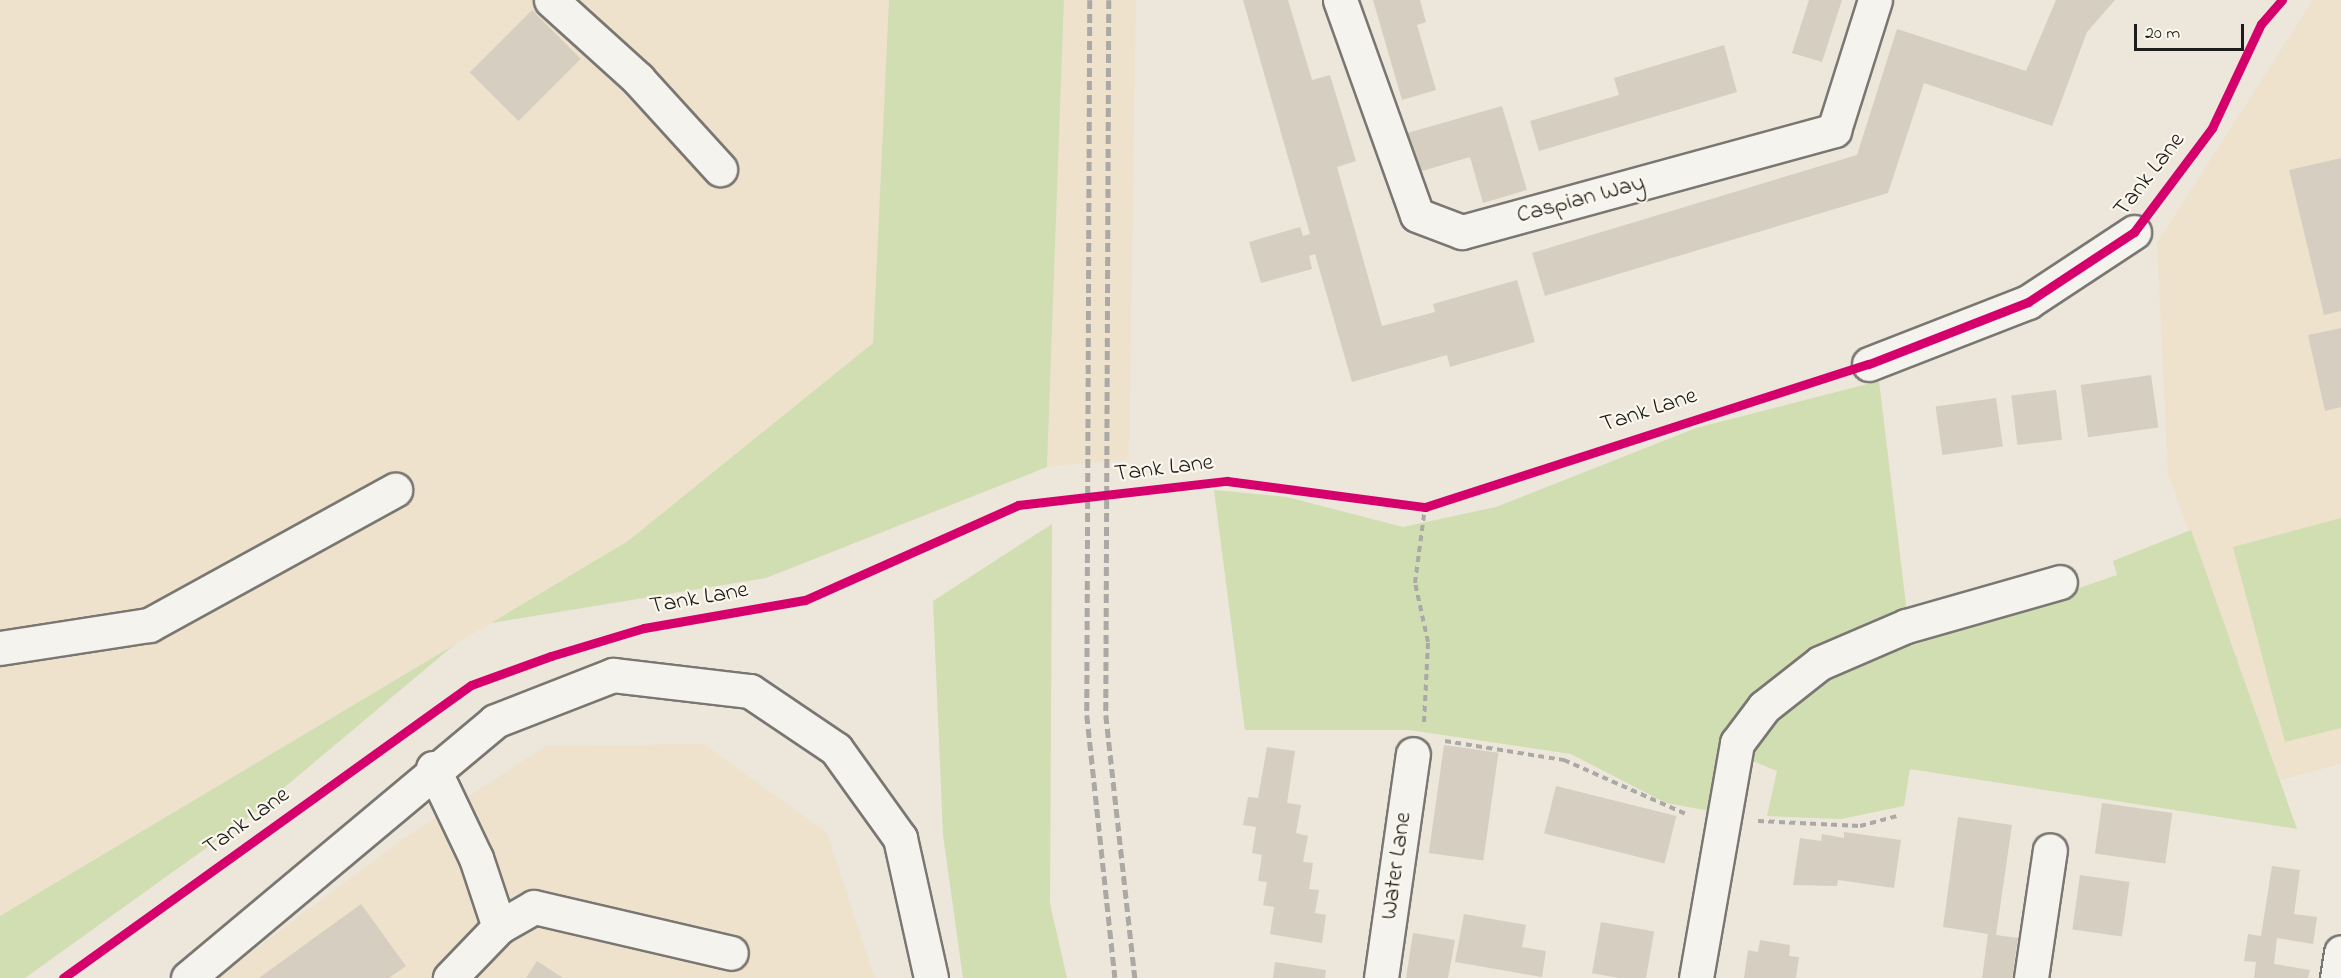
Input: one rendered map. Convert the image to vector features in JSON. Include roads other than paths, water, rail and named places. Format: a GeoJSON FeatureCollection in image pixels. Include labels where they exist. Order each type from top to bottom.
{"type":"FeatureCollection","features":[{"type":"Feature","properties":{"kind":"street"},"geometry":{"type":"LineString","coordinates":[[551,0],[638,79],[720,169]]}},
{"type":"Feature","properties":{"kind":"street","name":"Caspian Way"},"geometry":{"type":"LineString","coordinates":[[1340,0],[1417,215],[1462,232],[1834,130],[1875,0]]}},
{"type":"Feature","properties":{"kind":"street","name":"Tank Lane"},"geometry":{"type":"LineString","coordinates":[[1869,364],[2028,302],[2134,232]]}},
{"type":"Feature","properties":{"kind":"street"},"geometry":{"type":"LineString","coordinates":[[0,648],[149,625],[394,490]]}},
{"type":"Feature","properties":{"kind":"street"},"geometry":{"type":"LineString","coordinates":[[1696,978],[1720,825],[1737,743],[1764,707],[1820,663],[1906,626],[2060,582]]}},
{"type":"Feature","properties":{"kind":"street"},"geometry":{"type":"LineString","coordinates":[[188,978],[433,768],[495,722],[613,675],[750,691],[836,749],[900,838],[931,978]]}},
{"type":"Feature","properties":{"kind":"street","name":"Water Lane"},"geometry":{"type":"LineString","coordinates":[[1381,978],[1416,746]]}},
{"type":"Feature","properties":{"kind":"street"},"geometry":{"type":"LineString","coordinates":[[433,768],[476,858],[499,927]]}},
{"type":"Feature","properties":{"kind":"street"},"geometry":{"type":"LineString","coordinates":[[2031,978],[2050,850]]}},
{"type":"Feature","properties":{"kind":"street"},"geometry":{"type":"LineString","coordinates":[[450,978],[499,927],[534,907],[731,953]]}},
{"type":"Feature","properties":{"kind":"street"},"geometry":{"type":"LineString","coordinates":[[2337,978],[2341,952]]}},
{"type":"Feature","properties":{"kind":"railway"},"geometry":{"type":"LineString","coordinates":[[1090,0],[1087,715],[1115,978]]}},
{"type":"Feature","properties":{"kind":"railway"},"geometry":{"type":"LineString","coordinates":[[1109,0],[1106,715],[1135,978]]}}]}
